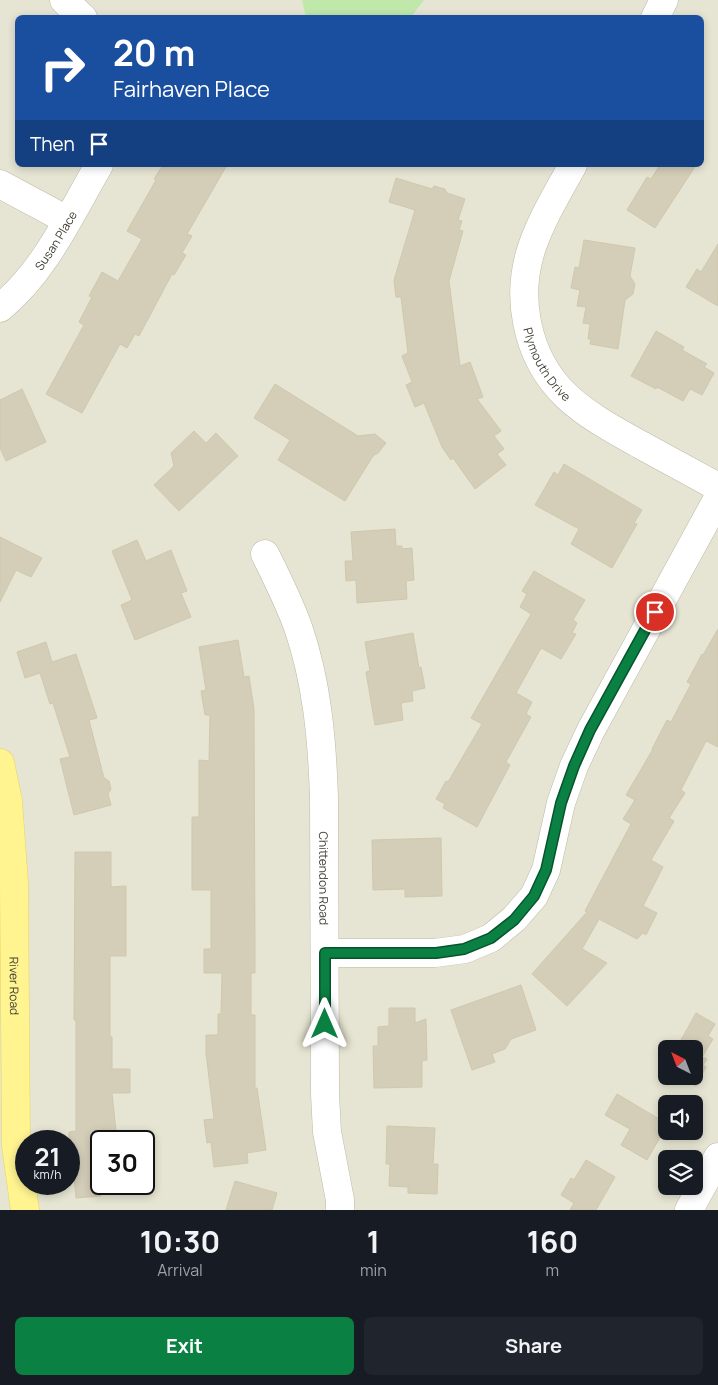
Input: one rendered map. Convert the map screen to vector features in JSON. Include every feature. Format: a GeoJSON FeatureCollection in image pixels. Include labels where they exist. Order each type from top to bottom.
{"type":"FeatureCollection","features":[{"type":"Feature","properties":{"kind":"main road","name":"River Road"},"geometry":{"type":"LineString","coordinates":[[0,763],[8,801],[12,844],[16,1146],[25,1210]]}},
{"type":"Feature","properties":{"kind":"street"},"geometry":{"type":"LineString","coordinates":[[64,0],[80,15]]}},
{"type":"Feature","properties":{"kind":"street"},"geometry":{"type":"LineString","coordinates":[[656,15],[664,0]]}},
{"type":"Feature","properties":{"kind":"street","name":"Susan Place"},"geometry":{"type":"LineString","coordinates":[[0,308],[27,283],[41,264],[98,167]]}},
{"type":"Feature","properties":{"kind":"street","name":"Plymouth Drive"},"geometry":{"type":"LineString","coordinates":[[572,167],[545,216],[532,247],[525,278],[525,309],[530,338],[542,366],[576,406],[598,421],[718,487]]}},
{"type":"Feature","properties":{"kind":"street"},"geometry":{"type":"LineString","coordinates":[[0,184],[67,220]]}},
{"type":"Feature","properties":{"kind":"street"},"geometry":{"type":"LineString","coordinates":[[325,953],[436,953],[464,949],[491,938],[514,920],[534,896],[546,870],[561,803],[574,766],[590,730],[718,498]]}},
{"type":"Feature","properties":{"kind":"street","name":"Chittendon Road"},"geometry":{"type":"LineString","coordinates":[[266,554],[298,627],[317,708],[324,788],[325,1094],[327,1122],[340,1210]]}},
{"type":"Feature","properties":{"kind":"street"},"geometry":{"type":"LineString","coordinates":[[689,1210],[714,1172]]}},
{"type":"Feature","properties":{"kind":"shaded area"},"geometry":{"type":"Polygon","coordinates":[[[0,0],[718,0],[718,1210],[0,1210],[0,0]]]}},
{"type":"Feature","properties":{"kind":"green space"},"geometry":{"type":"Polygon","coordinates":[[[302,0],[424,0],[412,15],[306,15],[302,0]]]}},
{"type":"Feature","properties":{"kind":"building"},"geometry":{"type":"Polygon","coordinates":[[[162,167],[226,167],[187,234],[192,236],[182,253],[186,255],[174,275],[172,274],[139,336],[135,334],[127,348],[120,344],[82,413],[46,394],[84,325],[79,322],[92,297],[89,296],[102,272],[118,281],[142,239],[127,231],[156,180],[154,179],[162,167]]]}},
{"type":"Feature","properties":{"kind":"building"},"geometry":{"type":"Polygon","coordinates":[[[659,167],[695,167],[655,228],[627,210],[647,177],[651,179],[659,167]]]}},
{"type":"Feature","properties":{"kind":"building"},"geometry":{"type":"Polygon","coordinates":[[[396,178],[432,189],[434,186],[445,189],[447,193],[465,199],[458,220],[462,221],[459,230],[463,231],[449,281],[460,366],[470,362],[483,397],[477,399],[501,431],[494,436],[504,449],[497,454],[506,465],[475,489],[453,458],[451,460],[442,447],[424,403],[415,407],[406,385],[412,382],[402,356],[408,353],[401,297],[396,297],[394,280],[415,210],[389,202],[396,178]]]}},
{"type":"Feature","properties":{"kind":"building"},"geometry":{"type":"Polygon","coordinates":[[[584,240],[635,248],[630,276],[635,284],[633,294],[625,300],[618,349],[590,344],[591,339],[588,339],[590,324],[583,323],[586,307],[577,306],[580,290],[571,288],[575,267],[579,268],[584,240]]]}},
{"type":"Feature","properties":{"kind":"building"},"geometry":{"type":"Polygon","coordinates":[[[718,244],[718,306],[686,287],[697,269],[701,272],[718,244]]]}},
{"type":"Feature","properties":{"kind":"building"},"geometry":{"type":"Polygon","coordinates":[[[656,331],[684,347],[682,350],[707,364],[704,367],[714,373],[702,395],[690,389],[683,401],[631,376],[656,331]]]}},
{"type":"Feature","properties":{"kind":"building"},"geometry":{"type":"Polygon","coordinates":[[[275,384],[358,436],[375,434],[386,443],[373,456],[345,501],[278,460],[290,440],[254,418],[275,384]]]}},
{"type":"Feature","properties":{"kind":"building"},"geometry":{"type":"Polygon","coordinates":[[[22,389],[46,442],[6,461],[0,448],[0,400],[22,389]]]}},
{"type":"Feature","properties":{"kind":"building"},"geometry":{"type":"Polygon","coordinates":[[[194,431],[206,443],[216,433],[238,456],[179,511],[154,485],[174,466],[171,453],[194,431]]]}},
{"type":"Feature","properties":{"kind":"building"},"geometry":{"type":"Polygon","coordinates":[[[564,464],[642,510],[634,523],[637,524],[612,568],[571,544],[579,529],[535,505],[554,472],[558,475],[564,464]]]}},
{"type":"Feature","properties":{"kind":"building"},"geometry":{"type":"Polygon","coordinates":[[[395,529],[396,546],[402,546],[402,549],[412,548],[414,580],[406,581],[407,599],[357,603],[356,580],[346,581],[345,561],[353,561],[351,532],[395,529]]]}},
{"type":"Feature","properties":{"kind":"building"},"geometry":{"type":"Polygon","coordinates":[[[0,537],[42,558],[31,577],[16,570],[0,602],[0,537]]]}},
{"type":"Feature","properties":{"kind":"building"},"geometry":{"type":"Polygon","coordinates":[[[137,540],[146,561],[171,550],[187,591],[181,593],[191,617],[135,640],[121,605],[132,600],[112,551],[137,540]]]}},
{"type":"Feature","properties":{"kind":"building"},"geometry":{"type":"Polygon","coordinates":[[[534,571],[585,600],[573,620],[577,623],[572,633],[576,634],[561,659],[541,648],[516,693],[532,702],[526,714],[531,717],[506,762],[510,765],[477,827],[443,808],[445,804],[436,799],[482,724],[471,718],[531,614],[520,607],[527,594],[522,591],[534,571]]]}},
{"type":"Feature","properties":{"kind":"building"},"geometry":{"type":"Polygon","coordinates":[[[718,629],[718,747],[706,741],[681,790],[685,793],[669,818],[674,821],[651,860],[663,867],[643,906],[657,913],[646,935],[643,933],[637,939],[599,919],[582,949],[607,963],[567,1006],[532,974],[587,912],[585,911],[631,824],[623,819],[635,800],[626,795],[653,749],[667,720],[671,722],[691,684],[687,682],[718,629]]]}},
{"type":"Feature","properties":{"kind":"building"},"geometry":{"type":"Polygon","coordinates":[[[413,633],[419,668],[421,667],[425,688],[412,691],[413,701],[401,703],[403,720],[375,725],[366,672],[370,671],[365,642],[413,633]]]}},
{"type":"Feature","properties":{"kind":"building"},"geometry":{"type":"Polygon","coordinates":[[[238,640],[244,677],[249,676],[254,709],[255,973],[251,973],[251,1015],[255,1015],[255,1088],[257,1088],[266,1150],[247,1153],[248,1163],[214,1167],[211,1142],[207,1143],[204,1120],[214,1119],[206,1053],[206,1035],[218,1035],[218,1014],[221,1014],[222,973],[204,973],[204,949],[211,949],[211,890],[192,890],[192,817],[199,817],[199,760],[209,761],[210,715],[205,715],[201,691],[206,690],[199,647],[238,640]]]}},
{"type":"Feature","properties":{"kind":"building"},"geometry":{"type":"Polygon","coordinates":[[[46,642],[52,662],[76,654],[97,718],[89,720],[104,778],[109,781],[111,789],[108,794],[111,805],[74,815],[60,759],[70,757],[53,703],[50,704],[40,673],[25,678],[17,652],[46,642]]]}},
{"type":"Feature","properties":{"kind":"building"},"geometry":{"type":"Polygon","coordinates":[[[441,838],[442,896],[405,897],[405,889],[373,890],[372,840],[441,838]]]}},
{"type":"Feature","properties":{"kind":"building"},"geometry":{"type":"Polygon","coordinates":[[[75,852],[111,852],[111,887],[126,886],[126,956],[110,956],[112,1069],[130,1069],[130,1093],[112,1093],[116,1130],[90,1130],[90,1195],[101,1196],[76,1198],[76,1195],[80,1195],[80,1130],[76,1130],[76,1020],[74,1020],[75,852]]]}},
{"type":"Feature","properties":{"kind":"building"},"geometry":{"type":"Polygon","coordinates":[[[521,985],[536,1030],[511,1039],[505,1049],[492,1054],[495,1062],[472,1070],[451,1010],[521,985]]]}},
{"type":"Feature","properties":{"kind":"building"},"geometry":{"type":"Polygon","coordinates":[[[389,1008],[415,1008],[415,1023],[426,1019],[427,1060],[422,1061],[422,1087],[374,1088],[373,1046],[378,1046],[378,1027],[389,1026],[389,1008]]]}},
{"type":"Feature","properties":{"kind":"building"},"geometry":{"type":"Polygon","coordinates":[[[696,1013],[715,1024],[708,1036],[713,1039],[703,1055],[703,1040],[681,1040],[696,1013]]]}},
{"type":"Feature","properties":{"kind":"building"},"geometry":{"type":"Polygon","coordinates":[[[617,1094],[658,1118],[659,1140],[647,1160],[621,1145],[630,1129],[605,1115],[617,1094]]]}},
{"type":"Feature","properties":{"kind":"building"},"geometry":{"type":"Polygon","coordinates":[[[387,1126],[435,1128],[433,1164],[438,1164],[437,1194],[408,1193],[408,1187],[389,1186],[390,1164],[386,1164],[387,1126]]]}},
{"type":"Feature","properties":{"kind":"building"},"geometry":{"type":"Polygon","coordinates":[[[586,1160],[615,1177],[596,1210],[570,1210],[574,1203],[561,1195],[571,1178],[574,1180],[586,1160]]]}},
{"type":"Feature","properties":{"kind":"building"},"geometry":{"type":"Polygon","coordinates":[[[235,1181],[277,1193],[272,1210],[226,1210],[235,1181]]]}},
{"type":"Feature","properties":{"kind":"route"},"geometry":{"type":"LineString","coordinates":[[325,1024],[325,953],[436,953],[464,949],[491,938],[514,920],[534,896],[546,870],[561,803],[574,766],[590,730],[655,612]]}}]}
